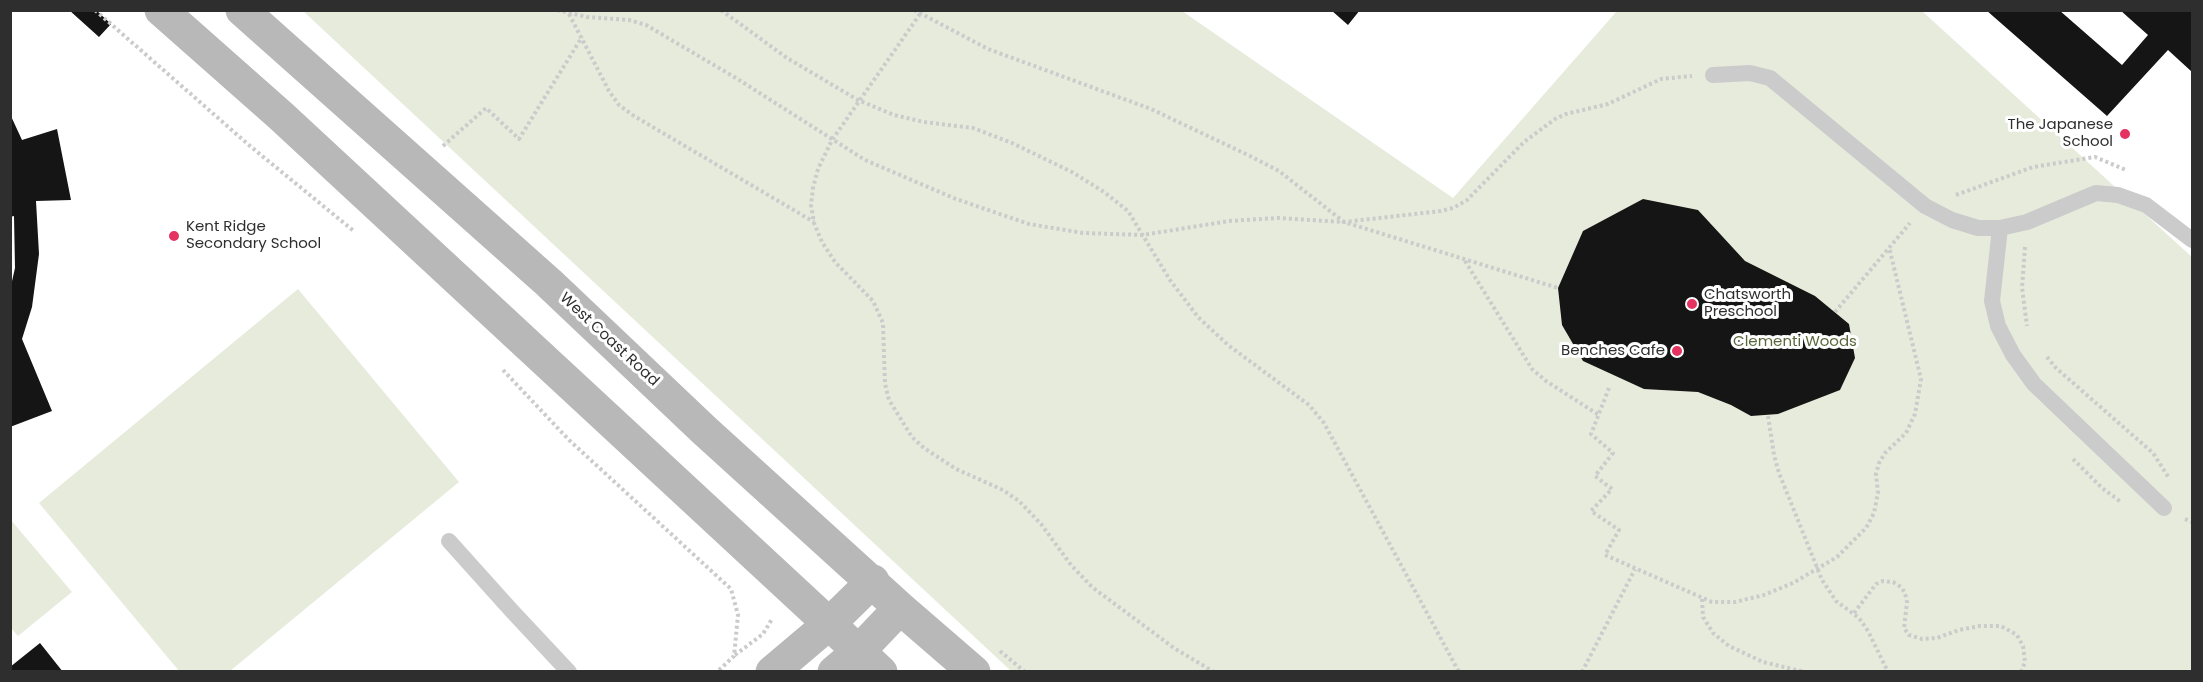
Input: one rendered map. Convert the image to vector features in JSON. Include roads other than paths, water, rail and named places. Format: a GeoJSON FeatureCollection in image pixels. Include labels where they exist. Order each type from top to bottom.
{"type":"FeatureCollection","features":[{"type":"Feature","properties":{"kind":"main road"},"geometry":{"type":"LineString","coordinates":[[161,10],[281,116],[870,661]]}},
{"type":"Feature","properties":{"kind":"main road","name":"West Coast Road"},"geometry":{"type":"LineString","coordinates":[[242,10],[549,283],[704,430],[974,672]]}},
{"type":"Feature","properties":{"kind":"main road"},"geometry":{"type":"LineString","coordinates":[[772,672],[830,623],[873,581]]}},
{"type":"Feature","properties":{"kind":"main road"},"geometry":{"type":"LineString","coordinates":[[834,672],[870,661],[900,608]]}},
{"type":"Feature","properties":{"kind":"lane"},"geometry":{"type":"LineString","coordinates":[[1713,75],[1750,73],[1770,78],[1925,206],[1952,220],[1978,228],[2000,228],[2027,222],[2096,193],[2118,195],[2146,205],[2193,240]]}},
{"type":"Feature","properties":{"kind":"lane"},"geometry":{"type":"LineString","coordinates":[[2000,228],[1992,301],[1998,326],[2013,355],[2034,384],[2164,508]]}},
{"type":"Feature","properties":{"kind":"lane"},"geometry":{"type":"LineString","coordinates":[[449,541],[569,672]]}},
{"type":"Feature","properties":{"kind":"place","name":"The Japanese School"},"geometry":{"type":"Point","coordinates":[2125,134]}},
{"type":"Feature","properties":{"kind":"place","name":"Kent Ridge Secondary School"},"geometry":{"type":"Point","coordinates":[174,236]}},
{"type":"Feature","properties":{"kind":"place","name":"Chatsworth Preschool"},"geometry":{"type":"Point","coordinates":[1692,304]}},
{"type":"Feature","properties":{"kind":"place","name":"Benches Cafe"},"geometry":{"type":"Point","coordinates":[1677,351]}},
{"type":"Feature","properties":{"kind":"park label","name":"Clementi Woods"},"geometry":{"type":"Point","coordinates":[1795,342]}}]}
